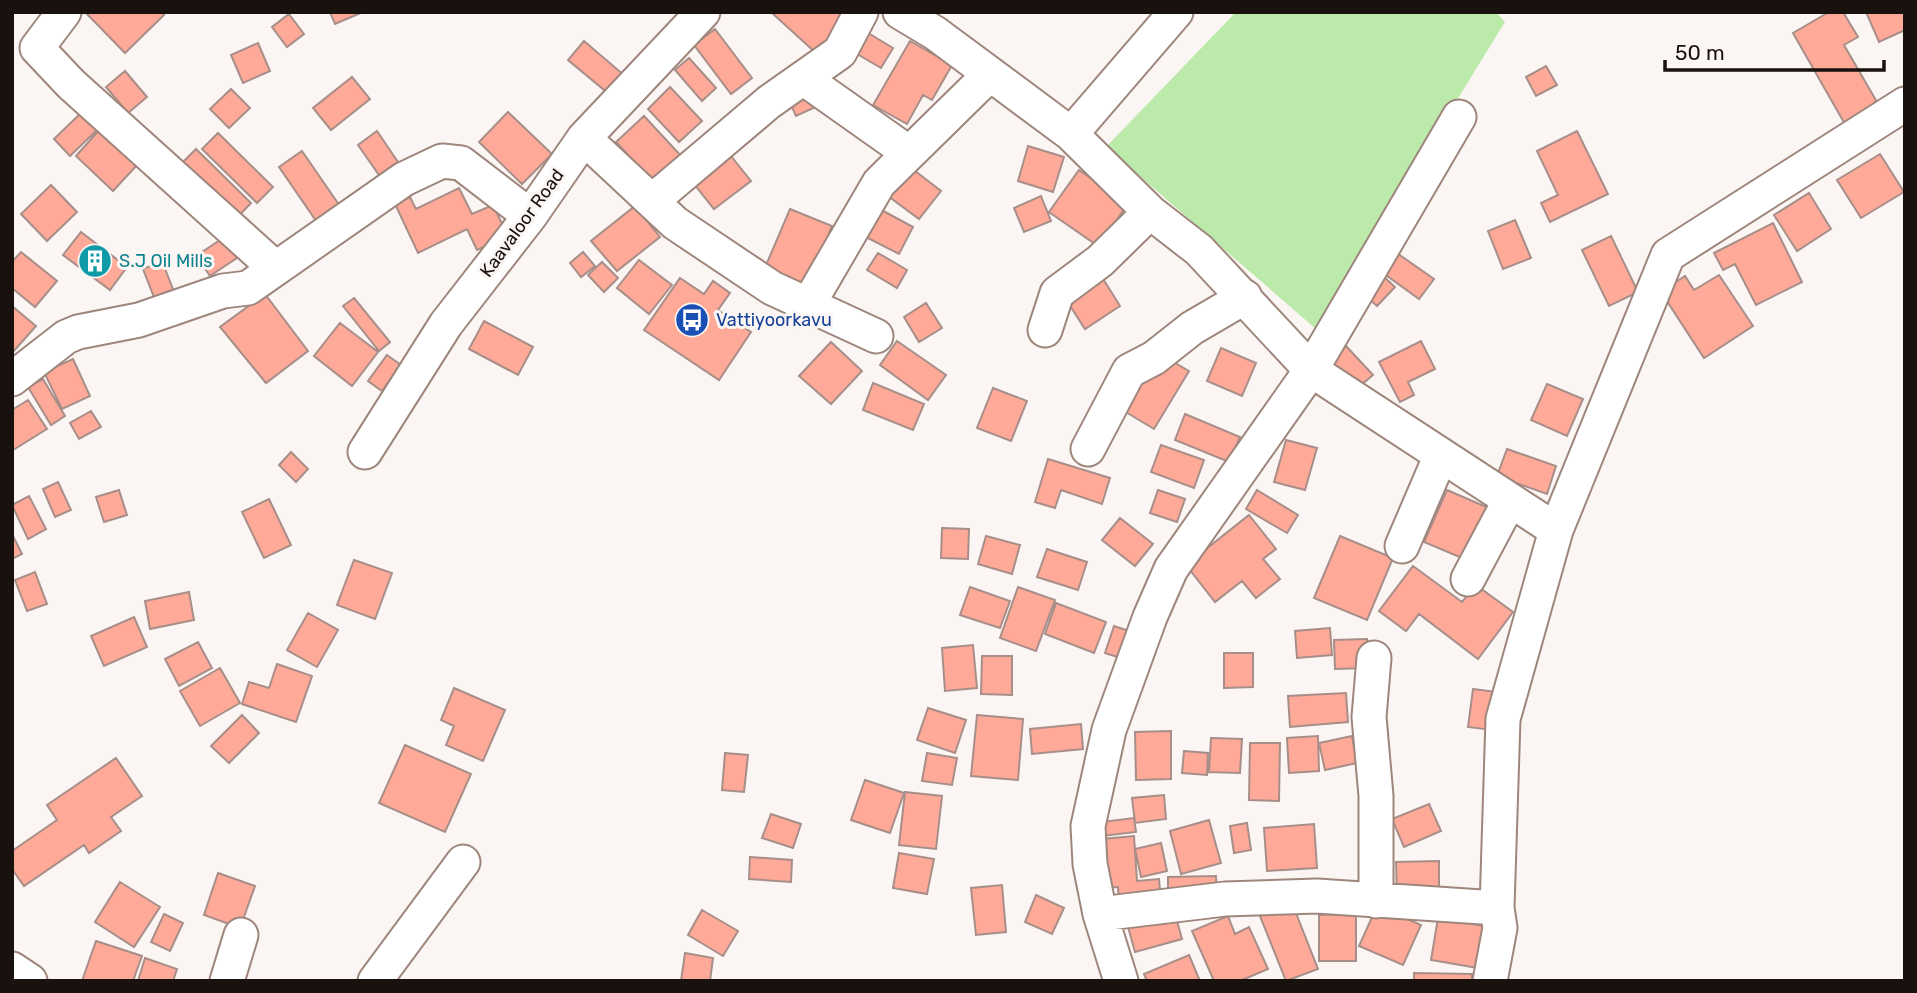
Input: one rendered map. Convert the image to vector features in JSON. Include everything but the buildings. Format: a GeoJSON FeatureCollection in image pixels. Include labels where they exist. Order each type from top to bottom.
{"type":"FeatureCollection","features":[{"type":"Feature","properties":{"kind":"street"},"geometry":{"type":"LineString","coordinates":[[64,12],[37,48],[71,84],[274,267]]}},
{"type":"Feature","properties":{"kind":"street","name":"Kaavaloor Road"},"geometry":{"type":"LineString","coordinates":[[365,452],[446,324],[530,216],[584,138],[703,12]]}},
{"type":"Feature","properties":{"kind":"street"},"geometry":{"type":"LineString","coordinates":[[652,201],[769,102],[840,52],[862,12]]}},
{"type":"Feature","properties":{"kind":"street"},"geometry":{"type":"LineString","coordinates":[[900,12],[1071,134],[1150,212],[1199,250],[1311,370],[1556,530]]}},
{"type":"Feature","properties":{"kind":"street"},"geometry":{"type":"LineString","coordinates":[[1071,134],[1176,12]]}},
{"type":"Feature","properties":{"kind":"street"},"geometry":{"type":"LineString","coordinates":[[808,305],[879,183],[990,74]]}},
{"type":"Feature","properties":{"kind":"street"},"geometry":{"type":"LineString","coordinates":[[803,78],[909,153]]}},
{"type":"Feature","properties":{"kind":"street"},"geometry":{"type":"LineString","coordinates":[[1490,981],[1500,928],[1497,908],[1503,719],[1556,530],[1668,256],[1905,104]]}},
{"type":"Feature","properties":{"kind":"street"},"geometry":{"type":"LineString","coordinates":[[1121,981],[1100,914],[1090,864],[1088,826],[1109,730],[1150,617],[1171,569],[1311,370],[1459,117]]}},
{"type":"Feature","properties":{"kind":"street"},"geometry":{"type":"LineString","coordinates":[[584,138],[675,223],[772,288],[876,336]]}},
{"type":"Feature","properties":{"kind":"street"},"geometry":{"type":"LineString","coordinates":[[12,379],[66,337],[160,315],[223,291],[248,288],[274,267],[404,179],[442,161],[461,163],[530,216]]}},
{"type":"Feature","properties":{"kind":"street"},"geometry":{"type":"LineString","coordinates":[[1045,331],[1057,293],[1100,261],[1150,212]]}},
{"type":"Feature","properties":{"kind":"street"},"geometry":{"type":"LineString","coordinates":[[1088,449],[1129,372],[1154,358],[1192,328],[1245,297]]}},
{"type":"Feature","properties":{"kind":"street"},"geometry":{"type":"LineString","coordinates":[[1402,546],[1441,455]]}},
{"type":"Feature","properties":{"kind":"street"},"geometry":{"type":"LineString","coordinates":[[1468,579],[1510,500]]}},
{"type":"Feature","properties":{"kind":"street"},"geometry":{"type":"LineString","coordinates":[[1374,658],[1369,717],[1376,796],[1376,901]]}},
{"type":"Feature","properties":{"kind":"street"},"geometry":{"type":"LineString","coordinates":[[375,981],[463,862]]}},
{"type":"Feature","properties":{"kind":"street"},"geometry":{"type":"LineString","coordinates":[[1100,914],[1225,900],[1317,896],[1497,908]]}},
{"type":"Feature","properties":{"kind":"street"},"geometry":{"type":"LineString","coordinates":[[227,981],[241,935]]}},
{"type":"Feature","properties":{"kind":"street"},"geometry":{"type":"LineString","coordinates":[[12,969],[30,981]]}},
{"type":"Feature","properties":{"kind":"green space"},"geometry":{"type":"Polygon","coordinates":[[[1236,12],[1496,12],[1505,22],[1316,329],[1106,147],[1236,12]]]}},
{"type":"Feature","properties":{"kind":"place","name":"S.J Oil Mills"},"geometry":{"type":"Point","coordinates":[95,261]}},
{"type":"Feature","properties":{"kind":"place","name":"Vattiyoorkavu"},"geometry":{"type":"Point","coordinates":[692,320]}}]}
